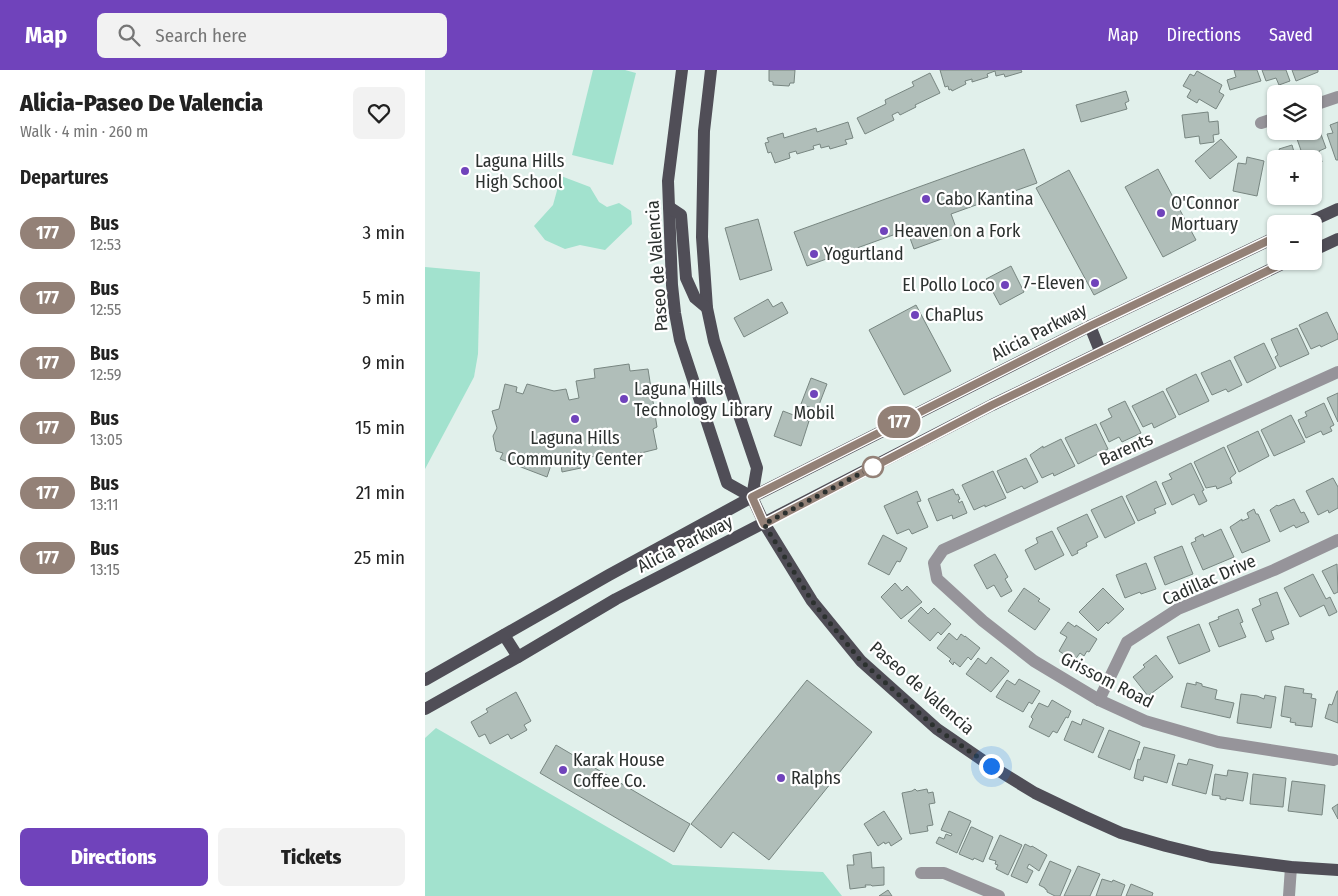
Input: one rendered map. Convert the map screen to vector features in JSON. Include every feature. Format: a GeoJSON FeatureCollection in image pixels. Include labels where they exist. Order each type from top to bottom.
{"type":"FeatureCollection","features":[{"type":"Feature","properties":{"kind":"main road","name":"Paseo de Valencia"},"geometry":{"type":"LineString","coordinates":[[682,70],[668,181],[673,285],[680,340],[727,484],[752,497],[764,524],[812,601],[861,661],[937,729],[1035,793],[1083,816],[1121,832],[1211,857],[1291,867],[1338,870]]}},
{"type":"Feature","properties":{"kind":"main road"},"geometry":{"type":"LineString","coordinates":[[711,70],[704,131],[702,227],[707,308],[714,341],[757,468],[752,497]]}},
{"type":"Feature","properties":{"kind":"main road"},"geometry":{"type":"LineString","coordinates":[[669,207],[681,215],[686,278],[695,298],[707,308]]}},
{"type":"Feature","properties":{"kind":"main road"},"geometry":{"type":"LineString","coordinates":[[1322,216],[1338,209]]}},
{"type":"Feature","properties":{"kind":"main road"},"geometry":{"type":"LineString","coordinates":[[1322,246],[1338,239]]}},
{"type":"Feature","properties":{"kind":"main road","name":"Alicia Parkway"},"geometry":{"type":"LineString","coordinates":[[425,680],[609,575],[752,497],[1090,326],[1267,241]]}},
{"type":"Feature","properties":{"kind":"main road","name":"Alicia Parkway"},"geometry":{"type":"LineString","coordinates":[[425,708],[518,657],[616,599],[992,405],[1269,270]]}},
{"type":"Feature","properties":{"kind":"main road"},"geometry":{"type":"LineString","coordinates":[[1090,326],[1101,351]]}},
{"type":"Feature","properties":{"kind":"main road"},"geometry":{"type":"LineString","coordinates":[[504,635],[518,657]]}},
{"type":"Feature","properties":{"kind":"street"},"geometry":{"type":"LineString","coordinates":[[1322,103],[1338,97]]}},
{"type":"Feature","properties":{"kind":"street"},"geometry":{"type":"LineString","coordinates":[[1261,124],[1267,122]]}},
{"type":"Feature","properties":{"kind":"street","name":"Barents"},"geometry":{"type":"LineString","coordinates":[[934,563],[943,550],[1338,372]]}},
{"type":"Feature","properties":{"kind":"street","name":"Cadillac Drive"},"geometry":{"type":"LineString","coordinates":[[1099,700],[1127,642],[1178,609],[1274,570],[1338,540]]}},
{"type":"Feature","properties":{"kind":"street","name":"Grissom Road"},"geometry":{"type":"LineString","coordinates":[[934,563],[937,579],[983,621],[1034,660],[1099,700],[1145,721],[1218,742],[1334,760]]}},
{"type":"Feature","properties":{"kind":"street"},"geometry":{"type":"LineString","coordinates":[[1289,896],[1291,867]]}},
{"type":"Feature","properties":{"kind":"street"},"geometry":{"type":"LineString","coordinates":[[921,873],[944,874],[999,896]]}},
{"type":"Feature","properties":{"kind":"green space"},"geometry":{"type":"Polygon","coordinates":[[[593,70],[625,70],[636,73],[613,165],[572,155],[593,70]]]}},
{"type":"Feature","properties":{"kind":"green space"},"geometry":{"type":"Polygon","coordinates":[[[561,176],[590,187],[599,202],[607,207],[619,203],[631,211],[632,224],[605,250],[580,245],[565,249],[545,240],[534,226],[553,205],[561,176]]]}},
{"type":"Feature","properties":{"kind":"green space"},"geometry":{"type":"Polygon","coordinates":[[[425,267],[480,272],[478,354],[474,377],[425,469],[425,267]]]}},
{"type":"Feature","properties":{"kind":"green space"},"geometry":{"type":"Polygon","coordinates":[[[436,728],[673,865],[823,872],[842,896],[425,896],[425,738],[436,728]]]}},
{"type":"Feature","properties":{"kind":"building"},"geometry":{"type":"Polygon","coordinates":[[[769,70],[795,70],[794,83],[790,83],[789,86],[773,85],[773,82],[769,81],[769,70]]]}},
{"type":"Feature","properties":{"kind":"building"},"geometry":{"type":"Polygon","coordinates":[[[940,70],[1021,70],[1022,72],[1005,77],[1004,74],[996,76],[995,71],[987,74],[988,77],[972,82],[972,79],[965,81],[966,84],[952,91],[951,89],[949,90],[948,86],[945,87],[940,70]]]}},
{"type":"Feature","properties":{"kind":"building"},"geometry":{"type":"Polygon","coordinates":[[[1234,70],[1257,70],[1261,81],[1230,90],[1227,80],[1236,77],[1234,70]]]}},
{"type":"Feature","properties":{"kind":"building"},"geometry":{"type":"Polygon","coordinates":[[[1262,70],[1286,70],[1290,81],[1279,85],[1276,78],[1266,81],[1262,70]]]}},
{"type":"Feature","properties":{"kind":"building"},"geometry":{"type":"Polygon","coordinates":[[[1292,70],[1318,70],[1318,72],[1296,81],[1292,70]]]}},
{"type":"Feature","properties":{"kind":"building"},"geometry":{"type":"Polygon","coordinates":[[[1197,71],[1222,85],[1219,92],[1224,95],[1216,109],[1199,99],[1197,103],[1187,97],[1191,90],[1183,86],[1190,74],[1194,76],[1197,71]]]}},
{"type":"Feature","properties":{"kind":"building"},"geometry":{"type":"Polygon","coordinates":[[[930,73],[940,93],[915,105],[916,107],[900,115],[898,112],[892,115],[894,120],[865,134],[857,118],[886,104],[885,100],[914,86],[912,82],[930,73]]]}},
{"type":"Feature","properties":{"kind":"building"},"geometry":{"type":"Polygon","coordinates":[[[1126,91],[1129,101],[1125,103],[1127,109],[1081,122],[1076,105],[1126,91]]]}},
{"type":"Feature","properties":{"kind":"building"},"geometry":{"type":"Polygon","coordinates":[[[1208,112],[1209,122],[1218,121],[1219,134],[1213,135],[1214,142],[1200,144],[1199,136],[1185,138],[1182,115],[1208,112]]]}},
{"type":"Feature","properties":{"kind":"building"},"geometry":{"type":"Polygon","coordinates":[[[848,122],[853,138],[845,140],[847,144],[830,149],[829,146],[821,148],[820,144],[813,146],[814,149],[797,154],[796,151],[789,153],[790,158],[775,163],[771,152],[768,153],[765,143],[769,142],[767,138],[783,133],[784,138],[816,128],[817,132],[848,122]]]}},
{"type":"Feature","properties":{"kind":"building"},"geometry":{"type":"Polygon","coordinates":[[[1338,122],[1338,160],[1336,160],[1327,134],[1333,133],[1330,125],[1338,122]]]}},
{"type":"Feature","properties":{"kind":"building"},"geometry":{"type":"Polygon","coordinates":[[[1322,137],[1326,148],[1321,150],[1301,150],[1297,140],[1322,140],[1322,137]]]}},
{"type":"Feature","properties":{"kind":"building"},"geometry":{"type":"Polygon","coordinates":[[[1221,139],[1237,157],[1210,179],[1195,161],[1221,139]]]}},
{"type":"Feature","properties":{"kind":"building"},"geometry":{"type":"Polygon","coordinates":[[[1292,145],[1293,150],[1279,150],[1292,145]]]}},
{"type":"Feature","properties":{"kind":"building"},"geometry":{"type":"Polygon","coordinates":[[[1024,149],[1037,183],[951,214],[958,233],[914,249],[907,230],[807,266],[794,232],[1024,149]]]}},
{"type":"Feature","properties":{"kind":"building"},"geometry":{"type":"Polygon","coordinates":[[[1247,157],[1264,161],[1257,196],[1233,191],[1238,163],[1246,164],[1247,157]]]}},
{"type":"Feature","properties":{"kind":"building","name":"O'Connor Mortuary"},"geometry":{"type":"Polygon","coordinates":[[[1158,169],[1196,240],[1163,257],[1125,187],[1158,169]]]}},
{"type":"Feature","properties":{"kind":"building"},"geometry":{"type":"Polygon","coordinates":[[[1069,170],[1127,278],[1094,295],[1036,188],[1069,170]]]}},
{"type":"Feature","properties":{"kind":"building"},"geometry":{"type":"Polygon","coordinates":[[[758,219],[772,270],[740,280],[725,228],[758,219]]]}},
{"type":"Feature","properties":{"kind":"building","name":"El Pollo Loco"},"geometry":{"type":"Polygon","coordinates":[[[1011,266],[1024,292],[1000,305],[986,279],[1011,266]]]}},
{"type":"Feature","properties":{"kind":"building"},"geometry":{"type":"Polygon","coordinates":[[[768,299],[773,307],[782,302],[788,313],[744,337],[734,318],[768,299]]]}},
{"type":"Feature","properties":{"kind":"building"},"geometry":{"type":"Polygon","coordinates":[[[916,305],[951,371],[904,395],[869,330],[916,305]]]}},
{"type":"Feature","properties":{"kind":"building"},"geometry":{"type":"Polygon","coordinates":[[[1327,312],[1338,335],[1338,339],[1321,347],[1320,345],[1311,349],[1299,325],[1327,312]]]}},
{"type":"Feature","properties":{"kind":"building"},"geometry":{"type":"Polygon","coordinates":[[[1297,328],[1309,354],[1280,367],[1275,357],[1278,355],[1271,339],[1297,328]]]}},
{"type":"Feature","properties":{"kind":"building"},"geometry":{"type":"Polygon","coordinates":[[[1264,343],[1276,368],[1247,383],[1234,357],[1264,343]]]}},
{"type":"Feature","properties":{"kind":"building"},"geometry":{"type":"Polygon","coordinates":[[[1230,360],[1242,385],[1228,392],[1226,389],[1212,395],[1201,373],[1230,360]]]}},
{"type":"Feature","properties":{"kind":"building","name":"Laguna Hills Community Center"},"geometry":{"type":"Polygon","coordinates":[[[629,364],[630,371],[648,369],[657,427],[653,429],[657,449],[637,454],[639,462],[627,464],[626,456],[598,461],[597,456],[581,458],[581,468],[562,472],[561,464],[551,465],[547,477],[500,459],[503,453],[496,451],[493,436],[497,428],[492,411],[499,409],[505,384],[517,387],[516,392],[523,394],[527,384],[554,391],[566,389],[569,400],[579,398],[576,381],[595,378],[594,369],[629,364]]]}},
{"type":"Feature","properties":{"kind":"building"},"geometry":{"type":"Polygon","coordinates":[[[1196,374],[1209,401],[1179,415],[1166,389],[1196,374]]]}},
{"type":"Feature","properties":{"kind":"building","name":"Mobil"},"geometry":{"type":"Polygon","coordinates":[[[811,378],[827,384],[817,410],[801,404],[811,378]]]}},
{"type":"Feature","properties":{"kind":"building"},"geometry":{"type":"Polygon","coordinates":[[[1163,391],[1176,417],[1154,428],[1152,423],[1143,427],[1132,406],[1163,391]]]}},
{"type":"Feature","properties":{"kind":"building"},"geometry":{"type":"Polygon","coordinates":[[[1338,393],[1338,422],[1327,398],[1338,393]]]}},
{"type":"Feature","properties":{"kind":"building"},"geometry":{"type":"Polygon","coordinates":[[[1125,401],[1141,433],[1122,442],[1119,437],[1109,442],[1100,423],[1112,417],[1108,409],[1125,401]]]}},
{"type":"Feature","properties":{"kind":"building"},"geometry":{"type":"Polygon","coordinates":[[[1324,403],[1334,425],[1330,427],[1332,431],[1323,435],[1321,431],[1306,438],[1298,420],[1307,416],[1305,412],[1324,403]]]}},
{"type":"Feature","properties":{"kind":"building"},"geometry":{"type":"Polygon","coordinates":[[[783,411],[809,421],[801,446],[774,436],[783,411]]]}},
{"type":"Feature","properties":{"kind":"building"},"geometry":{"type":"Polygon","coordinates":[[[1291,415],[1305,442],[1274,456],[1261,430],[1291,415]]]}},
{"type":"Feature","properties":{"kind":"building"},"geometry":{"type":"Polygon","coordinates":[[[1096,424],[1108,449],[1078,464],[1065,438],[1096,424]]]}},
{"type":"Feature","properties":{"kind":"building"},"geometry":{"type":"Polygon","coordinates":[[[1258,431],[1269,456],[1239,472],[1227,446],[1258,431]]]}},
{"type":"Feature","properties":{"kind":"building"},"geometry":{"type":"Polygon","coordinates":[[[1061,439],[1075,466],[1054,476],[1053,473],[1042,478],[1030,455],[1043,446],[1043,448],[1061,439]]]}},
{"type":"Feature","properties":{"kind":"building"},"geometry":{"type":"Polygon","coordinates":[[[1224,447],[1236,473],[1230,478],[1232,483],[1217,489],[1216,486],[1206,488],[1194,462],[1224,447]]]}},
{"type":"Feature","properties":{"kind":"building"},"geometry":{"type":"Polygon","coordinates":[[[1026,458],[1038,482],[1024,489],[1022,486],[1007,493],[997,471],[1026,458]]]}},
{"type":"Feature","properties":{"kind":"building"},"geometry":{"type":"Polygon","coordinates":[[[1191,463],[1204,490],[1202,491],[1207,501],[1199,505],[1194,494],[1172,505],[1162,483],[1172,479],[1169,474],[1191,463]]]}},
{"type":"Feature","properties":{"kind":"building"},"geometry":{"type":"Polygon","coordinates":[[[993,471],[1006,498],[974,510],[962,485],[993,471]]]}},
{"type":"Feature","properties":{"kind":"building"},"geometry":{"type":"Polygon","coordinates":[[[1333,478],[1338,487],[1338,508],[1329,513],[1328,510],[1318,515],[1306,491],[1333,478]]]}},
{"type":"Feature","properties":{"kind":"building"},"geometry":{"type":"Polygon","coordinates":[[[1156,481],[1166,504],[1154,509],[1156,513],[1138,521],[1126,496],[1156,481]]]}},
{"type":"Feature","properties":{"kind":"building"},"geometry":{"type":"Polygon","coordinates":[[[953,489],[956,495],[958,494],[959,503],[962,501],[967,513],[953,519],[952,515],[937,521],[928,499],[953,489]]]}},
{"type":"Feature","properties":{"kind":"building"},"geometry":{"type":"Polygon","coordinates":[[[917,491],[921,501],[917,502],[928,527],[912,534],[909,529],[897,534],[884,506],[917,491]]]}},
{"type":"Feature","properties":{"kind":"building"},"geometry":{"type":"Polygon","coordinates":[[[1122,496],[1135,523],[1105,538],[1091,510],[1122,496]]]}},
{"type":"Feature","properties":{"kind":"building"},"geometry":{"type":"Polygon","coordinates":[[[1294,499],[1301,513],[1304,512],[1309,522],[1296,528],[1294,525],[1280,532],[1270,510],[1277,505],[1294,499]]]}},
{"type":"Feature","properties":{"kind":"building"},"geometry":{"type":"Polygon","coordinates":[[[1254,509],[1270,541],[1242,553],[1230,527],[1242,519],[1242,521],[1249,518],[1247,513],[1254,509]]]}},
{"type":"Feature","properties":{"kind":"building"},"geometry":{"type":"Polygon","coordinates":[[[1087,514],[1098,537],[1086,543],[1087,546],[1072,556],[1057,528],[1087,514]]]}},
{"type":"Feature","properties":{"kind":"building"},"geometry":{"type":"Polygon","coordinates":[[[1221,529],[1234,557],[1203,570],[1191,543],[1196,541],[1195,538],[1203,534],[1204,537],[1221,529]]]}},
{"type":"Feature","properties":{"kind":"building"},"geometry":{"type":"Polygon","coordinates":[[[1052,531],[1064,555],[1035,570],[1025,550],[1038,543],[1036,538],[1052,531]]]}},
{"type":"Feature","properties":{"kind":"building"},"geometry":{"type":"Polygon","coordinates":[[[883,535],[907,548],[900,562],[897,561],[889,575],[868,564],[883,535]]]}},
{"type":"Feature","properties":{"kind":"building"},"geometry":{"type":"Polygon","coordinates":[[[1182,546],[1193,574],[1165,585],[1154,557],[1182,546]]]}},
{"type":"Feature","properties":{"kind":"building"},"geometry":{"type":"Polygon","coordinates":[[[995,554],[1008,577],[1005,579],[1012,591],[1001,597],[994,585],[987,589],[974,565],[995,554]]]}},
{"type":"Feature","properties":{"kind":"building"},"geometry":{"type":"Polygon","coordinates":[[[1146,563],[1156,589],[1141,594],[1140,592],[1125,598],[1116,575],[1146,563]]]}},
{"type":"Feature","properties":{"kind":"building"},"geometry":{"type":"Polygon","coordinates":[[[1337,564],[1338,592],[1334,594],[1322,571],[1337,564]]]}},
{"type":"Feature","properties":{"kind":"building"},"geometry":{"type":"Polygon","coordinates":[[[1313,574],[1326,599],[1330,597],[1337,612],[1329,616],[1324,605],[1300,617],[1284,588],[1313,574]]]}},
{"type":"Feature","properties":{"kind":"building"},"geometry":{"type":"Polygon","coordinates":[[[895,583],[902,591],[907,586],[922,602],[901,619],[881,597],[895,583]]]}},
{"type":"Feature","properties":{"kind":"building"},"geometry":{"type":"Polygon","coordinates":[[[1024,588],[1050,609],[1035,630],[1008,611],[1024,588]]]}},
{"type":"Feature","properties":{"kind":"building"},"geometry":{"type":"Polygon","coordinates":[[[1103,588],[1124,609],[1098,631],[1079,612],[1103,588]]]}},
{"type":"Feature","properties":{"kind":"building"},"geometry":{"type":"Polygon","coordinates":[[[1277,592],[1289,624],[1271,631],[1274,639],[1266,642],[1252,609],[1261,605],[1259,599],[1277,592]]]}},
{"type":"Feature","properties":{"kind":"building"},"geometry":{"type":"Polygon","coordinates":[[[921,607],[928,614],[934,608],[951,624],[941,635],[938,632],[930,641],[908,621],[921,607]]]}},
{"type":"Feature","properties":{"kind":"building"},"geometry":{"type":"Polygon","coordinates":[[[1238,609],[1243,622],[1240,623],[1246,637],[1219,647],[1209,623],[1238,609]]]}},
{"type":"Feature","properties":{"kind":"building"},"geometry":{"type":"Polygon","coordinates":[[[1068,622],[1097,639],[1089,652],[1087,651],[1084,656],[1080,653],[1074,661],[1059,651],[1067,637],[1060,633],[1068,622]]]}},
{"type":"Feature","properties":{"kind":"building"},"geometry":{"type":"Polygon","coordinates":[[[1199,624],[1210,651],[1179,664],[1167,637],[1199,624]]]}},
{"type":"Feature","properties":{"kind":"building"},"geometry":{"type":"Polygon","coordinates":[[[949,633],[957,640],[961,634],[980,648],[971,660],[968,657],[960,667],[954,662],[953,665],[949,661],[951,659],[937,648],[949,633]]]}},
{"type":"Feature","properties":{"kind":"building"},"geometry":{"type":"Polygon","coordinates":[[[1156,655],[1173,677],[1148,696],[1133,677],[1145,667],[1143,665],[1156,655]]]}},
{"type":"Feature","properties":{"kind":"building"},"geometry":{"type":"Polygon","coordinates":[[[991,657],[1009,671],[991,692],[966,674],[978,658],[986,664],[991,657]]]}},
{"type":"Feature","properties":{"kind":"building"},"geometry":{"type":"Polygon","coordinates":[[[1019,679],[1040,691],[1032,704],[1029,702],[1023,712],[996,697],[1007,680],[1015,685],[1019,679]]]}},
{"type":"Feature","properties":{"kind":"building","name":"Ralphs"},"geometry":{"type":"Polygon","coordinates":[[[807,680],[872,732],[769,860],[733,832],[721,848],[691,824],[807,680]]]}},
{"type":"Feature","properties":{"kind":"building"},"geometry":{"type":"Polygon","coordinates":[[[1196,682],[1202,684],[1202,686],[1217,690],[1215,699],[1234,703],[1230,718],[1181,707],[1187,683],[1196,685],[1196,682]]]}},
{"type":"Feature","properties":{"kind":"building"},"geometry":{"type":"Polygon","coordinates":[[[1285,686],[1304,689],[1303,693],[1312,694],[1311,698],[1316,699],[1312,727],[1295,725],[1296,723],[1290,722],[1291,718],[1281,716],[1285,686]]]}},
{"type":"Feature","properties":{"kind":"building"},"geometry":{"type":"Polygon","coordinates":[[[1337,691],[1338,723],[1325,718],[1329,704],[1332,705],[1337,691]]]}},
{"type":"Feature","properties":{"kind":"building"},"geometry":{"type":"Polygon","coordinates":[[[516,692],[531,721],[524,725],[527,730],[511,739],[508,734],[490,744],[485,734],[479,737],[471,722],[488,712],[486,709],[516,692]]]}},
{"type":"Feature","properties":{"kind":"building"},"geometry":{"type":"Polygon","coordinates":[[[1241,694],[1264,699],[1265,695],[1276,697],[1271,728],[1237,723],[1241,694]]]}},
{"type":"Feature","properties":{"kind":"building"},"geometry":{"type":"Polygon","coordinates":[[[1052,700],[1071,711],[1057,733],[1053,731],[1049,737],[1029,727],[1033,719],[1031,717],[1039,703],[1048,707],[1052,700]]]}},
{"type":"Feature","properties":{"kind":"building"},"geometry":{"type":"Polygon","coordinates":[[[1083,719],[1104,728],[1093,753],[1064,740],[1072,721],[1081,725],[1083,719]]]}},
{"type":"Feature","properties":{"kind":"building"},"geometry":{"type":"Polygon","coordinates":[[[1109,730],[1140,742],[1130,770],[1098,757],[1109,730]]]}},
{"type":"Feature","properties":{"kind":"building"},"geometry":{"type":"Polygon","coordinates":[[[556,745],[690,824],[674,852],[540,773],[556,745]]]}},
{"type":"Feature","properties":{"kind":"building"},"geometry":{"type":"Polygon","coordinates":[[[1144,747],[1175,755],[1167,783],[1144,776],[1143,781],[1134,778],[1138,759],[1140,760],[1144,747]]]}},
{"type":"Feature","properties":{"kind":"building"},"geometry":{"type":"Polygon","coordinates":[[[1189,759],[1213,765],[1206,794],[1172,785],[1178,763],[1187,765],[1189,759]]]}},
{"type":"Feature","properties":{"kind":"building"},"geometry":{"type":"Polygon","coordinates":[[[1228,770],[1248,773],[1243,801],[1226,798],[1226,800],[1220,799],[1220,796],[1212,795],[1215,774],[1227,776],[1228,770]]]}},
{"type":"Feature","properties":{"kind":"building"},"geometry":{"type":"Polygon","coordinates":[[[1253,774],[1286,778],[1283,807],[1250,804],[1253,774]]]}},
{"type":"Feature","properties":{"kind":"building"},"geometry":{"type":"Polygon","coordinates":[[[1292,781],[1325,785],[1322,815],[1288,811],[1292,781]]]}},
{"type":"Feature","properties":{"kind":"building"},"geometry":{"type":"Polygon","coordinates":[[[915,789],[917,791],[927,789],[928,793],[933,792],[935,803],[929,804],[933,825],[927,826],[928,831],[910,834],[902,793],[915,789]]]}},
{"type":"Feature","properties":{"kind":"building"},"geometry":{"type":"Polygon","coordinates":[[[1338,804],[1338,819],[1332,808],[1338,804]]]}},
{"type":"Feature","properties":{"kind":"building"},"geometry":{"type":"Polygon","coordinates":[[[884,811],[902,839],[891,846],[889,842],[885,844],[884,842],[878,846],[864,824],[884,811]]]}},
{"type":"Feature","properties":{"kind":"building"},"geometry":{"type":"Polygon","coordinates":[[[949,811],[971,821],[957,853],[936,843],[939,837],[944,839],[946,834],[951,836],[952,834],[941,830],[949,811]]]}},
{"type":"Feature","properties":{"kind":"building"},"geometry":{"type":"Polygon","coordinates":[[[971,827],[993,837],[983,862],[959,854],[971,827]]]}},
{"type":"Feature","properties":{"kind":"building"},"geometry":{"type":"Polygon","coordinates":[[[1000,835],[1022,845],[1008,875],[996,869],[998,865],[995,864],[996,861],[989,859],[1000,835]]]}},
{"type":"Feature","properties":{"kind":"building"},"geometry":{"type":"Polygon","coordinates":[[[1025,844],[1047,855],[1039,871],[1029,864],[1027,868],[1033,871],[1027,883],[1011,876],[1025,844]]]}},
{"type":"Feature","properties":{"kind":"building"},"geometry":{"type":"Polygon","coordinates":[[[871,852],[872,868],[884,867],[884,885],[865,885],[866,887],[850,889],[847,865],[854,865],[853,855],[871,852]]]}},
{"type":"Feature","properties":{"kind":"building"},"geometry":{"type":"Polygon","coordinates":[[[1050,861],[1071,870],[1060,896],[1047,892],[1045,888],[1039,885],[1050,861]]]}},
{"type":"Feature","properties":{"kind":"building"},"geometry":{"type":"Polygon","coordinates":[[[1078,866],[1100,874],[1090,896],[1064,896],[1078,866]]]}},
{"type":"Feature","properties":{"kind":"building"},"geometry":{"type":"Polygon","coordinates":[[[1102,879],[1112,882],[1113,880],[1125,885],[1121,896],[1096,896],[1102,879]]]}},
{"type":"Feature","properties":{"kind":"building"},"geometry":{"type":"Polygon","coordinates":[[[1131,884],[1153,893],[1152,896],[1126,896],[1131,884]]]}},
{"type":"Feature","properties":{"kind":"building"},"geometry":{"type":"Polygon","coordinates":[[[888,890],[892,896],[879,896],[888,890]]]}},
{"type":"Feature","properties":{"kind":"bus line","name":"177"},"geometry":{"type":"LineString","coordinates":[[1267,241],[1090,326],[752,497],[764,524],[992,405],[1269,270]]}},
{"type":"Feature","properties":{"kind":"place","name":"Laguna Hills High School"},"geometry":{"type":"Point","coordinates":[465,171]}},
{"type":"Feature","properties":{"kind":"place","name":"Cabo Kantina"},"geometry":{"type":"Point","coordinates":[926,199]}},
{"type":"Feature","properties":{"kind":"place","name":"O'Connor Mortuary"},"geometry":{"type":"Point","coordinates":[1161,213]}},
{"type":"Feature","properties":{"kind":"place","name":"Heaven on a Fork"},"geometry":{"type":"Point","coordinates":[884,231]}},
{"type":"Feature","properties":{"kind":"place","name":"Yogurtland"},"geometry":{"type":"Point","coordinates":[814,254]}},
{"type":"Feature","properties":{"kind":"place","name":"7-Eleven"},"geometry":{"type":"Point","coordinates":[1095,283]}},
{"type":"Feature","properties":{"kind":"place","name":"El Pollo Loco"},"geometry":{"type":"Point","coordinates":[1005,285]}},
{"type":"Feature","properties":{"kind":"place","name":"ChaPlus"},"geometry":{"type":"Point","coordinates":[915,315]}},
{"type":"Feature","properties":{"kind":"place","name":"Mobil"},"geometry":{"type":"Point","coordinates":[814,394]}},
{"type":"Feature","properties":{"kind":"place","name":"Laguna Hills Technology Library"},"geometry":{"type":"Point","coordinates":[624,399]}},
{"type":"Feature","properties":{"kind":"place","name":"Laguna Hills Community Center"},"geometry":{"type":"Point","coordinates":[575,419]}},
{"type":"Feature","properties":{"kind":"place","name":"Karak House Coffee Co."},"geometry":{"type":"Point","coordinates":[563,770]}},
{"type":"Feature","properties":{"kind":"place","name":"Ralphs"},"geometry":{"type":"Point","coordinates":[781,778]}},
{"type":"Feature","properties":{"kind":"route"},"geometry":{"type":"LineString","coordinates":[[873,467],[764,524],[812,601],[861,661],[937,729],[991,766]]}}]}
